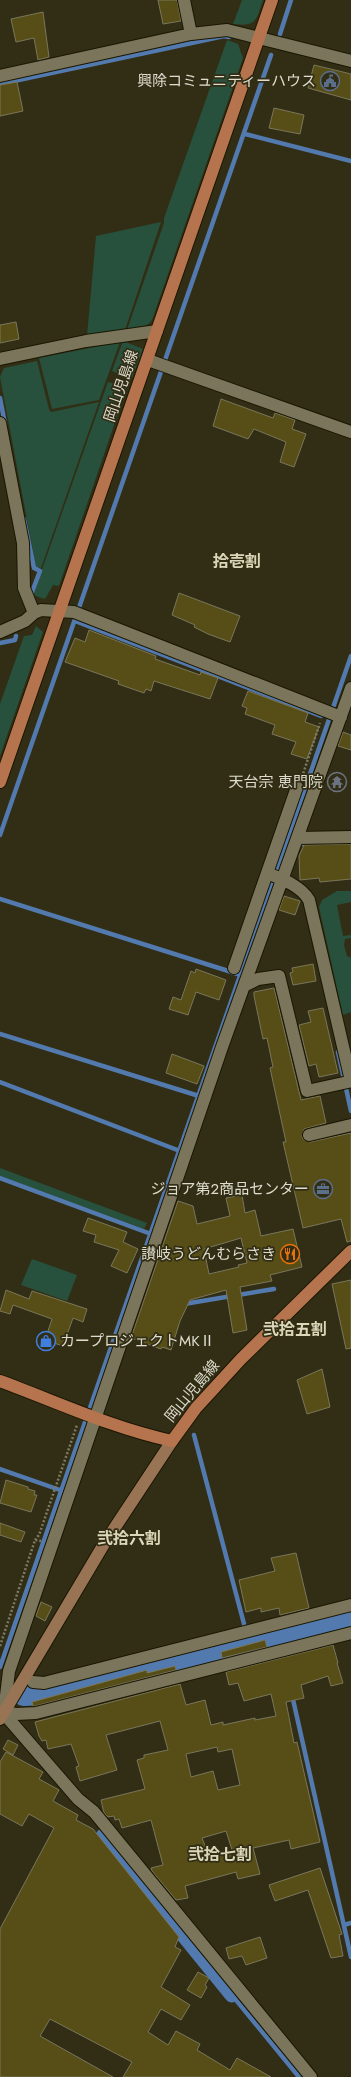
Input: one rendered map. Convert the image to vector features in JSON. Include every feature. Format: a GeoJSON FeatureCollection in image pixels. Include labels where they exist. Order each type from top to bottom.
{"type":"FeatureCollection","features":[{"type":"Feature","properties":{"kind":"main road","name":"岡山児島線"},"geometry":{"type":"LineString","coordinates":[[0,782],[272,0]]}},
{"type":"Feature","properties":{"kind":"main road","name":"岡山児島線"},"geometry":{"type":"LineString","coordinates":[[0,1381],[88,1416],[128,1430],[172,1441],[196,1408],[241,1359],[351,1251]]}},
{"type":"Feature","properties":{"kind":"street"},"geometry":{"type":"LineString","coordinates":[[184,0],[191,34]]}},
{"type":"Feature","properties":{"kind":"street"},"geometry":{"type":"LineString","coordinates":[[0,76],[191,34],[227,30],[351,61]]}},
{"type":"Feature","properties":{"kind":"street"},"geometry":{"type":"LineString","coordinates":[[0,359],[86,341],[157,331]]}},
{"type":"Feature","properties":{"kind":"street"},"geometry":{"type":"LineString","coordinates":[[148,360],[351,432]]}},
{"type":"Feature","properties":{"kind":"street"},"geometry":{"type":"LineString","coordinates":[[0,423],[23,543],[24,588],[29,604],[34,612]]}},
{"type":"Feature","properties":{"kind":"street"},"geometry":{"type":"LineString","coordinates":[[0,632],[25,620],[34,612],[48,609],[78,614],[332,714]]}},
{"type":"Feature","properties":{"kind":"street"},"geometry":{"type":"LineString","coordinates":[[234,968],[275,876],[298,838],[332,714],[351,688]]}},
{"type":"Feature","properties":{"kind":"street"},"geometry":{"type":"LineString","coordinates":[[1,1713],[9,1671],[88,1416],[164,1214],[244,986],[275,876],[297,787]]}},
{"type":"Feature","properties":{"kind":"street"},"geometry":{"type":"LineString","coordinates":[[298,838],[351,837]]}},
{"type":"Feature","properties":{"kind":"street"},"geometry":{"type":"LineString","coordinates":[[244,986],[258,979],[279,976],[307,1091],[347,1082],[310,900],[306,894],[275,876]]}},
{"type":"Feature","properties":{"kind":"street"},"geometry":{"type":"LineString","coordinates":[[309,1135],[350,1126]]}},
{"type":"Feature","properties":{"kind":"street"},"geometry":{"type":"LineString","coordinates":[[1,1713],[104,1544],[172,1441]]}},
{"type":"Feature","properties":{"kind":"street"},"geometry":{"type":"LineString","coordinates":[[33,1682],[44,1683],[351,1605]]}},
{"type":"Feature","properties":{"kind":"street"},"geometry":{"type":"LineString","coordinates":[[1,1713],[36,1714],[351,1632]]}},
{"type":"Feature","properties":{"kind":"street"},"geometry":{"type":"LineString","coordinates":[[1,1713],[78,1799],[94,1812],[311,2077]]}},
{"type":"Feature","properties":{"kind":"path"},"geometry":{"type":"LineString","coordinates":[[297,787],[299,786],[332,714]]}},
{"type":"Feature","properties":{"kind":"path"},"geometry":{"type":"LineString","coordinates":[[0,1646],[35,1540],[39,1535],[55,1488],[88,1416]]}},
{"type":"Feature","properties":{"kind":"path"},"geometry":{"type":"LineString","coordinates":[[35,1540],[39,1541]]}},
{"type":"Feature","properties":{"kind":"green space"},"geometry":{"type":"Polygon","coordinates":[[[242,0],[263,0],[259,13],[254,21],[241,25],[233,24],[242,0]]]}},
{"type":"Feature","properties":{"kind":"green space"},"geometry":{"type":"Polygon","coordinates":[[[227,40],[238,44],[243,58],[152,320],[147,325],[127,330],[164,223],[164,218],[227,40]]]}},
{"type":"Feature","properties":{"kind":"green space"},"geometry":{"type":"Polygon","coordinates":[[[161,222],[125,330],[87,336],[96,236],[161,222]]]}},
{"type":"Feature","properties":{"kind":"green space"},"geometry":{"type":"Polygon","coordinates":[[[123,341],[143,349],[132,378],[128,378],[112,371],[123,341]]]}},
{"type":"Feature","properties":{"kind":"green space"},"geometry":{"type":"Polygon","coordinates":[[[120,342],[99,400],[52,409],[39,358],[120,342]]]}},
{"type":"Feature","properties":{"kind":"green space"},"geometry":{"type":"Polygon","coordinates":[[[37,361],[51,412],[99,402],[41,568],[36,567],[0,377],[4,368],[37,361]]]}},
{"type":"Feature","properties":{"kind":"green space"},"geometry":{"type":"Polygon","coordinates":[[[108,382],[127,387],[59,586],[53,585],[45,599],[33,595],[108,382]]]}},
{"type":"Feature","properties":{"kind":"green space"},"geometry":{"type":"Polygon","coordinates":[[[36,626],[43,632],[0,756],[0,704],[24,636],[32,635],[36,626]]]}},
{"type":"Feature","properties":{"kind":"green space"},"geometry":{"type":"Polygon","coordinates":[[[337,891],[351,891],[351,902],[337,905],[343,936],[351,935],[351,938],[345,939],[344,945],[347,956],[351,958],[351,1012],[343,1015],[319,907],[322,900],[337,891]]]}},
{"type":"Feature","properties":{"kind":"green space"},"geometry":{"type":"Polygon","coordinates":[[[0,1168],[147,1223],[144,1229],[0,1176],[0,1168]]]}},
{"type":"Feature","properties":{"kind":"green space"},"geometry":{"type":"Polygon","coordinates":[[[32,1259],[77,1275],[67,1301],[21,1285],[32,1259]]]}},
{"type":"Feature","properties":{"kind":"building"},"geometry":{"type":"Polygon","coordinates":[[[158,0],[177,0],[181,21],[163,24],[158,0]]]}},
{"type":"Feature","properties":{"kind":"building"},"geometry":{"type":"Polygon","coordinates":[[[43,12],[49,57],[38,60],[34,38],[16,42],[11,19],[43,12]]]}},
{"type":"Feature","properties":{"kind":"building","name":"興除コミュニティーハウス"},"geometry":{"type":"Polygon","coordinates":[[[314,65],[351,74],[351,100],[308,88],[314,65]]]}},
{"type":"Feature","properties":{"kind":"building"},"geometry":{"type":"Polygon","coordinates":[[[17,82],[23,111],[0,116],[0,85],[17,82]]]}},
{"type":"Feature","properties":{"kind":"building"},"geometry":{"type":"Polygon","coordinates":[[[274,108],[304,115],[300,134],[269,128],[274,108]]]}},
{"type":"Feature","properties":{"kind":"building"},"geometry":{"type":"Polygon","coordinates":[[[16,322],[19,339],[0,343],[0,325],[16,322]]]}},
{"type":"Feature","properties":{"kind":"building"},"geometry":{"type":"Polygon","coordinates":[[[221,399],[273,418],[275,413],[295,420],[292,429],[306,434],[294,467],[280,462],[286,442],[254,429],[248,439],[213,426],[221,399]]]}},
{"type":"Feature","properties":{"kind":"building"},"geometry":{"type":"Polygon","coordinates":[[[179,593],[240,616],[230,642],[208,634],[194,627],[195,625],[172,615],[179,593]]]}},
{"type":"Feature","properties":{"kind":"building"},"geometry":{"type":"Polygon","coordinates":[[[89,630],[156,656],[155,659],[200,675],[201,672],[218,678],[210,699],[154,681],[151,691],[146,689],[144,693],[118,684],[119,681],[65,662],[75,638],[85,642],[89,630]]]}},
{"type":"Feature","properties":{"kind":"building"},"geometry":{"type":"Polygon","coordinates":[[[248,691],[308,713],[305,722],[319,727],[307,759],[291,754],[296,742],[272,734],[275,725],[245,714],[247,708],[242,706],[248,691]]]}},
{"type":"Feature","properties":{"kind":"building"},"geometry":{"type":"Polygon","coordinates":[[[343,732],[351,735],[351,750],[338,746],[343,732]]]}},
{"type":"Feature","properties":{"kind":"building"},"geometry":{"type":"Polygon","coordinates":[[[351,844],[351,879],[320,882],[319,878],[300,880],[299,856],[304,845],[351,844]]]}},
{"type":"Feature","properties":{"kind":"building"},"geometry":{"type":"Polygon","coordinates":[[[284,896],[300,901],[295,915],[279,910],[284,896]]]}},
{"type":"Feature","properties":{"kind":"building"},"geometry":{"type":"Polygon","coordinates":[[[313,964],[316,981],[293,985],[290,973],[293,972],[292,968],[313,964]]]}},
{"type":"Feature","properties":{"kind":"building"},"geometry":{"type":"Polygon","coordinates":[[[196,969],[226,980],[219,1000],[196,992],[188,1015],[169,1009],[173,997],[181,1000],[191,971],[195,973],[196,969]]]}},
{"type":"Feature","properties":{"kind":"building"},"geometry":{"type":"Polygon","coordinates":[[[274,988],[301,1100],[320,1096],[326,1123],[304,1129],[302,1137],[304,1140],[310,1142],[351,1133],[351,1241],[347,1242],[341,1219],[303,1228],[283,1142],[286,1142],[270,1068],[273,1067],[267,1038],[263,1039],[254,996],[254,992],[274,988]]]}},
{"type":"Feature","properties":{"kind":"building"},"geometry":{"type":"Polygon","coordinates":[[[323,1008],[338,1073],[319,1077],[316,1064],[309,1066],[299,1025],[311,1022],[308,1011],[323,1008]]]}},
{"type":"Feature","properties":{"kind":"building"},"geometry":{"type":"Polygon","coordinates":[[[172,1054],[204,1066],[197,1084],[166,1073],[172,1054]]]}},
{"type":"Feature","properties":{"kind":"building"},"geometry":{"type":"Polygon","coordinates":[[[242,1195],[245,1213],[255,1210],[261,1236],[293,1229],[302,1267],[270,1275],[272,1281],[240,1287],[247,1330],[233,1333],[226,1290],[190,1300],[180,1321],[171,1350],[162,1347],[161,1349],[131,1338],[178,1201],[193,1206],[197,1224],[230,1216],[226,1198],[242,1195]],[[241,1238],[204,1249],[209,1274],[239,1267],[238,1265],[247,1263],[241,1238]]]}},
{"type":"Feature","properties":{"kind":"building"},"geometry":{"type":"Polygon","coordinates":[[[88,1218],[127,1232],[123,1242],[138,1249],[127,1273],[111,1266],[119,1250],[94,1242],[96,1235],[83,1231],[88,1218]]]}},
{"type":"Feature","properties":{"kind":"building"},"geometry":{"type":"Polygon","coordinates":[[[351,1280],[351,1348],[346,1349],[332,1284],[351,1280]]]}},
{"type":"Feature","properties":{"kind":"building"},"geometry":{"type":"Polygon","coordinates":[[[6,1290],[29,1299],[32,1291],[87,1309],[83,1322],[73,1318],[63,1346],[45,1340],[52,1319],[13,1305],[10,1314],[0,1311],[6,1290]]]}},
{"type":"Feature","properties":{"kind":"building"},"geometry":{"type":"Polygon","coordinates":[[[322,1369],[330,1407],[307,1414],[297,1380],[322,1369]]]}},
{"type":"Feature","properties":{"kind":"building"},"geometry":{"type":"Polygon","coordinates":[[[6,1480],[28,1487],[28,1489],[35,1491],[34,1495],[37,1495],[31,1512],[0,1503],[6,1480]]]}},
{"type":"Feature","properties":{"kind":"building"},"geometry":{"type":"Polygon","coordinates":[[[0,1523],[25,1532],[21,1542],[0,1535],[0,1523]]]}},
{"type":"Feature","properties":{"kind":"building"},"geometry":{"type":"Polygon","coordinates":[[[296,1553],[309,1608],[280,1615],[279,1608],[261,1612],[261,1608],[246,1612],[239,1580],[275,1571],[271,1558],[296,1553]]]}},
{"type":"Feature","properties":{"kind":"building"},"geometry":{"type":"Polygon","coordinates":[[[41,1602],[52,1607],[45,1621],[36,1616],[41,1602]]]}},
{"type":"Feature","properties":{"kind":"building"},"geometry":{"type":"Polygon","coordinates":[[[265,1640],[267,1647],[222,1658],[221,1652],[265,1640]]]}},
{"type":"Feature","properties":{"kind":"building"},"geometry":{"type":"Polygon","coordinates":[[[333,1645],[343,1683],[331,1686],[328,1676],[301,1685],[304,1698],[286,1702],[294,1743],[297,1742],[320,1842],[291,1849],[289,1840],[253,1848],[260,1874],[238,1879],[236,1872],[185,1886],[188,1898],[176,1900],[151,1868],[163,1865],[151,1820],[122,1828],[119,1819],[115,1820],[114,1816],[108,1817],[104,1813],[101,1800],[145,1789],[137,1760],[144,1758],[144,1755],[168,1750],[160,1721],[106,1735],[117,1770],[80,1781],[76,1767],[79,1766],[71,1744],[48,1749],[46,1740],[42,1741],[39,1736],[35,1722],[180,1684],[186,1705],[205,1700],[211,1725],[223,1722],[223,1725],[255,1718],[255,1720],[276,1716],[271,1694],[244,1701],[238,1683],[229,1685],[226,1672],[333,1645]],[[217,1747],[186,1754],[191,1777],[213,1771],[218,1790],[240,1785],[232,1749],[218,1752],[217,1747]],[[226,1831],[202,1838],[210,1858],[233,1853],[226,1831]]]}},
{"type":"Feature","properties":{"kind":"building"},"geometry":{"type":"Polygon","coordinates":[[[175,1666],[176,1670],[33,1706],[32,1702],[147,1670],[147,1673],[175,1666]]]}},
{"type":"Feature","properties":{"kind":"building"},"geometry":{"type":"Polygon","coordinates":[[[8,1740],[18,1745],[13,1755],[3,1749],[8,1740]]]}},
{"type":"Feature","properties":{"kind":"building"},"geometry":{"type":"Polygon","coordinates":[[[6,1752],[43,1772],[39,1779],[59,1790],[53,1801],[78,1815],[76,1820],[93,1829],[179,1937],[175,1947],[181,1950],[161,1987],[190,2005],[181,2020],[161,2009],[148,2032],[168,2045],[176,2031],[200,2044],[197,2050],[230,2070],[237,2058],[271,2077],[123,2077],[132,2062],[50,2019],[40,2036],[113,2077],[0,2077],[0,1929],[54,1828],[29,1814],[22,1826],[0,1814],[0,1762],[6,1752]]]}},
{"type":"Feature","properties":{"kind":"building"},"geometry":{"type":"Polygon","coordinates":[[[320,1868],[342,1934],[339,1935],[343,1956],[331,1958],[308,1890],[275,1901],[269,1885],[320,1868]]]}},
{"type":"Feature","properties":{"kind":"building"},"geometry":{"type":"Polygon","coordinates":[[[260,1937],[267,1958],[246,1965],[242,1956],[229,1959],[226,1948],[260,1937]]]}},
{"type":"Feature","properties":{"kind":"building"},"geometry":{"type":"Polygon","coordinates":[[[198,1972],[209,1978],[205,1985],[207,1987],[201,1998],[187,1990],[198,1972]]]}},
{"type":"Feature","properties":{"kind":"waterway"},"geometry":{"type":"LineString","coordinates":[[280,34],[291,0]]}},
{"type":"Feature","properties":{"kind":"waterway"},"geometry":{"type":"LineString","coordinates":[[0,84],[224,36],[229,37]]}},
{"type":"Feature","properties":{"kind":"waterway"},"geometry":{"type":"LineString","coordinates":[[0,835],[271,55]]}},
{"type":"Feature","properties":{"kind":"waterway"},"geometry":{"type":"LineString","coordinates":[[245,134],[351,161]]}},
{"type":"Feature","properties":{"kind":"waterway"},"geometry":{"type":"LineString","coordinates":[[0,398],[5,424]]}},
{"type":"Feature","properties":{"kind":"waterway"},"geometry":{"type":"LineString","coordinates":[[24,519],[34,568],[40,571],[32,592]]}},
{"type":"Feature","properties":{"kind":"waterway"},"geometry":{"type":"LineString","coordinates":[[75,621],[321,716]]}},
{"type":"Feature","properties":{"kind":"waterway"},"geometry":{"type":"LineString","coordinates":[[0,643],[15,640],[16,636]]}},
{"type":"Feature","properties":{"kind":"waterway"},"geometry":{"type":"LineString","coordinates":[[0,1667],[351,656]]}},
{"type":"Feature","properties":{"kind":"waterway"},"geometry":{"type":"LineString","coordinates":[[301,844],[317,843]]}},
{"type":"Feature","properties":{"kind":"waterway"},"geometry":{"type":"LineString","coordinates":[[0,899],[241,975]]}},
{"type":"Feature","properties":{"kind":"waterway"},"geometry":{"type":"LineString","coordinates":[[0,1034],[199,1096]]}},
{"type":"Feature","properties":{"kind":"waterway"},"geometry":{"type":"LineString","coordinates":[[338,1052],[351,1111]]}},
{"type":"Feature","properties":{"kind":"waterway"},"geometry":{"type":"LineString","coordinates":[[0,1082],[180,1151]]}},
{"type":"Feature","properties":{"kind":"waterway"},"geometry":{"type":"LineString","coordinates":[[0,1178],[151,1234]]}},
{"type":"Feature","properties":{"kind":"waterway"},"geometry":{"type":"LineString","coordinates":[[184,1304],[274,1289]]}},
{"type":"Feature","properties":{"kind":"waterway"},"geometry":{"type":"LineString","coordinates":[[194,1435],[248,1639]]}},
{"type":"Feature","properties":{"kind":"waterway"},"geometry":{"type":"LineString","coordinates":[[0,1469],[60,1490]]}},
{"type":"Feature","properties":{"kind":"waterway"},"geometry":{"type":"LineString","coordinates":[[24,1693],[47,1692],[351,1613]]}},
{"type":"Feature","properties":{"kind":"waterway"},"geometry":{"type":"LineString","coordinates":[[277,1632],[278,1637]]}},
{"type":"Feature","properties":{"kind":"waterway"},"geometry":{"type":"LineString","coordinates":[[292,1695],[351,1957]]}},
{"type":"Feature","properties":{"kind":"waterway"},"geometry":{"type":"LineString","coordinates":[[103,1836],[232,1995]]}},
{"type":"Feature","properties":{"kind":"waterway"},"geometry":{"type":"LineString","coordinates":[[344,1925],[351,1923]]}},
{"type":"Feature","properties":{"kind":"waterway"},"geometry":{"type":"LineString","coordinates":[[232,1995],[299,2077]]}},
{"type":"Feature","properties":{"kind":"place","name":"興除コミュニティーハウス"},"geometry":{"type":"Point","coordinates":[330,81]}},
{"type":"Feature","properties":{"kind":"place","name":"天台宗 恵門院"},"geometry":{"type":"Point","coordinates":[337,782]}},
{"type":"Feature","properties":{"kind":"place","name":"ジョア第2商品センター"},"geometry":{"type":"Point","coordinates":[323,1189]}},
{"type":"Feature","properties":{"kind":"place","name":"讃岐うどんむらさき"},"geometry":{"type":"Point","coordinates":[290,1254]}},
{"type":"Feature","properties":{"kind":"place","name":"カープロジェクトMKⅡ"},"geometry":{"type":"Point","coordinates":[46,1341]}},
{"type":"Feature","properties":{"kind":"district","name":"拾壱割"},"geometry":{"type":"Point","coordinates":[237,561]}},
{"type":"Feature","properties":{"kind":"district","name":"弐拾五割"},"geometry":{"type":"Point","coordinates":[295,1329]}},
{"type":"Feature","properties":{"kind":"district","name":"弐拾六割"},"geometry":{"type":"Point","coordinates":[129,1538]}},
{"type":"Feature","properties":{"kind":"district","name":"弐拾七割"},"geometry":{"type":"Point","coordinates":[220,1854]}}]}
